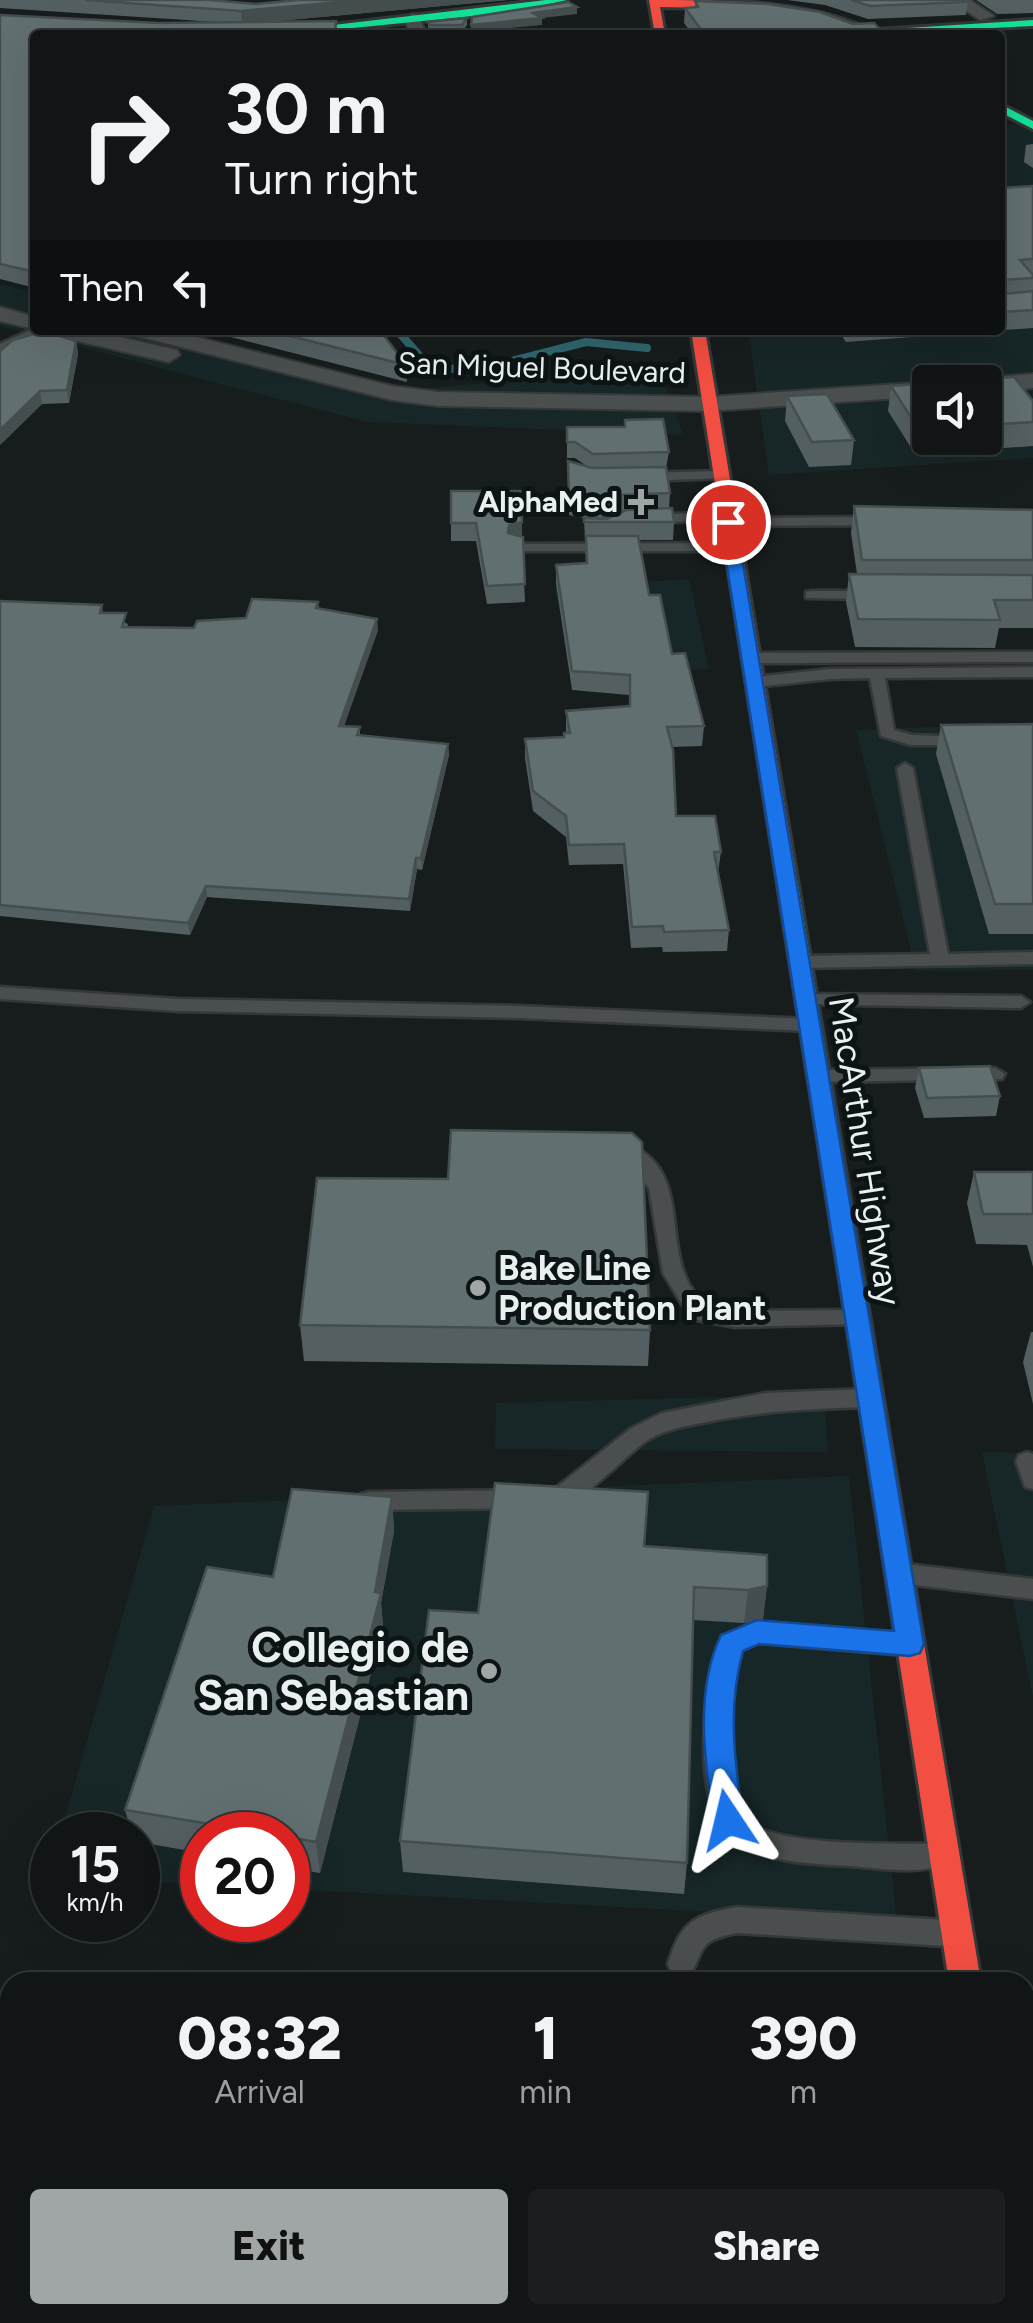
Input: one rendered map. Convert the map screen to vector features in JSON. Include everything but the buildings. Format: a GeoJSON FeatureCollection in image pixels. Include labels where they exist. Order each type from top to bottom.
{"type":"FeatureCollection","features":[{"type":"Feature","properties":{"kind":"main road"},"geometry":{"type":"LineString","coordinates":[[351,30],[416,27],[562,0]]}},
{"type":"Feature","properties":{"kind":"main road"},"geometry":{"type":"LineString","coordinates":[[659,30],[654,2],[745,7],[807,16],[858,30]]}},
{"type":"Feature","properties":{"kind":"main road"},"geometry":{"type":"LineString","coordinates":[[914,30],[1033,22]]}},
{"type":"Feature","properties":{"kind":"main road"},"geometry":{"type":"LineString","coordinates":[[1005,110],[1033,126]]}},
{"type":"Feature","properties":{"kind":"main road","name":"MacArthur Highway"},"geometry":{"type":"LineString","coordinates":[[699,335],[963,1972]]}},
{"type":"Feature","properties":{"kind":"street"},"geometry":{"type":"LineString","coordinates":[[958,0],[986,16]]}},
{"type":"Feature","properties":{"kind":"street"},"geometry":{"type":"LineString","coordinates":[[0,294],[30,302]]}},
{"type":"Feature","properties":{"kind":"street"},"geometry":{"type":"LineString","coordinates":[[0,314],[30,323]]}},
{"type":"Feature","properties":{"kind":"street","name":"San Miguel Boulevard"},"geometry":{"type":"LineString","coordinates":[[92,335],[179,348]]}},
{"type":"Feature","properties":{"kind":"street","name":"San Miguel Boulevard"},"geometry":{"type":"LineString","coordinates":[[152,335],[179,348],[334,396],[418,411],[520,418],[709,412],[912,391]]}},
{"type":"Feature","properties":{"kind":"street"},"geometry":{"type":"LineString","coordinates":[[1002,383],[1033,381]]}},
{"type":"Feature","properties":{"kind":"lane"},"geometry":{"type":"LineString","coordinates":[[0,348],[30,334]]}},
{"type":"Feature","properties":{"kind":"lane"},"geometry":{"type":"LineString","coordinates":[[620,478],[720,476]]}},
{"type":"Feature","properties":{"kind":"lane"},"geometry":{"type":"LineString","coordinates":[[636,520],[894,521]]}},
{"type":"Feature","properties":{"kind":"lane"},"geometry":{"type":"LineString","coordinates":[[518,548],[732,546]]}},
{"type":"Feature","properties":{"kind":"lane"},"geometry":{"type":"LineString","coordinates":[[811,595],[885,595]]}},
{"type":"Feature","properties":{"kind":"lane"},"geometry":{"type":"LineString","coordinates":[[752,670],[1033,657]]}},
{"type":"Feature","properties":{"kind":"lane"},"geometry":{"type":"LineString","coordinates":[[752,670],[877,674],[1033,672]]}},
{"type":"Feature","properties":{"kind":"lane"},"geometry":{"type":"LineString","coordinates":[[877,674],[888,733],[911,740],[981,740]]}},
{"type":"Feature","properties":{"kind":"lane"},"geometry":{"type":"LineString","coordinates":[[906,768],[940,960]]}},
{"type":"Feature","properties":{"kind":"lane"},"geometry":{"type":"LineString","coordinates":[[800,962],[1033,958]]}},
{"type":"Feature","properties":{"kind":"lane"},"geometry":{"type":"LineString","coordinates":[[0,993],[178,1006],[519,1012],[809,1025]]}},
{"type":"Feature","properties":{"kind":"lane"},"geometry":{"type":"LineString","coordinates":[[806,1000],[1021,1002]]}},
{"type":"Feature","properties":{"kind":"lane"},"geometry":{"type":"LineString","coordinates":[[818,1076],[995,1074]]}},
{"type":"Feature","properties":{"kind":"lane"},"geometry":{"type":"LineString","coordinates":[[596,1141],[626,1150],[646,1166],[662,1188],[674,1276],[700,1313],[736,1320],[857,1318]]}},
{"type":"Feature","properties":{"kind":"lane"},"geometry":{"type":"LineString","coordinates":[[348,1500],[538,1500],[563,1496],[638,1434],[662,1422],[765,1402],[870,1398]]}},
{"type":"Feature","properties":{"kind":"lane"},"geometry":{"type":"LineString","coordinates":[[898,1573],[1033,1589]]}},
{"type":"Feature","properties":{"kind":"lane"},"geometry":{"type":"LineString","coordinates":[[910,1644],[757,1632],[731,1643],[724,1670],[718,1748],[722,1796],[728,1820],[752,1840],[814,1851],[944,1856]]}},
{"type":"Feature","properties":{"kind":"lane"},"geometry":{"type":"LineString","coordinates":[[682,1964],[688,1938],[704,1926],[737,1920],[957,1934]]}},
{"type":"Feature","properties":{"kind":"shaded area"},"geometry":{"type":"Polygon","coordinates":[[[1017,124],[1033,133],[1033,458],[769,475],[749,335],[1005,335],[1005,125],[1017,124]]]}},
{"type":"Feature","properties":{"kind":"shaded area"},"geometry":{"type":"Polygon","coordinates":[[[0,284],[30,292],[30,334],[0,326],[0,284]]]}},
{"type":"Feature","properties":{"kind":"shaded area"},"geometry":{"type":"Polygon","coordinates":[[[34,335],[195,335],[405,390],[534,379],[664,384],[684,435],[367,422],[34,335]]]}},
{"type":"Feature","properties":{"kind":"shaded area"},"geometry":{"type":"Polygon","coordinates":[[[689,579],[709,669],[572,675],[555,588],[689,579]]]}},
{"type":"Feature","properties":{"kind":"shaded area"},"geometry":{"type":"Polygon","coordinates":[[[1033,723],[1033,970],[916,971],[856,730],[1033,723]]]}},
{"type":"Feature","properties":{"kind":"shaded area"},"geometry":{"type":"Polygon","coordinates":[[[824,1394],[828,1452],[495,1449],[496,1403],[824,1394]]]}},
{"type":"Feature","properties":{"kind":"shaded area"},"geometry":{"type":"Polygon","coordinates":[[[982,1452],[1033,1453],[1033,1698],[982,1452]]]}},
{"type":"Feature","properties":{"kind":"shaded area","name":"Collegio de San Sebastian"},"geometry":{"type":"Polygon","coordinates":[[[849,1476],[897,1922],[310,1890],[310,1812],[180,1812],[180,1884],[160,1882],[160,1812],[67,1812],[154,1506],[849,1476]]]}},
{"type":"Feature","properties":{"kind":"waterway"},"geometry":{"type":"LineString","coordinates":[[401,335],[424,361],[448,369],[488,367],[586,342],[647,348]]}},
{"type":"Feature","properties":{"kind":"traffic: fast"},"geometry":{"type":"LineString","coordinates":[[302,30],[513,9],[562,0]]}},
{"type":"Feature","properties":{"kind":"traffic: fast"},"geometry":{"type":"LineString","coordinates":[[886,30],[1033,23]]}},
{"type":"Feature","properties":{"kind":"traffic: fast"},"geometry":{"type":"LineString","coordinates":[[1005,110],[1033,126]]}},
{"type":"Feature","properties":{"kind":"traffic: fast"},"geometry":{"type":"LineString","coordinates":[[788,885],[895,1549]]}},
{"type":"Feature","properties":{"kind":"traffic: jam"},"geometry":{"type":"LineString","coordinates":[[654,0],[659,30]]}},
{"type":"Feature","properties":{"kind":"traffic: jam"},"geometry":{"type":"LineString","coordinates":[[655,4],[794,12],[860,30]]}},
{"type":"Feature","properties":{"kind":"traffic: jam"},"geometry":{"type":"LineString","coordinates":[[699,335],[788,885]]}},
{"type":"Feature","properties":{"kind":"traffic: jam"},"geometry":{"type":"LineString","coordinates":[[895,1549],[963,1972]]}},
{"type":"Feature","properties":{"kind":"place","name":"AlphaMed"},"geometry":{"type":"Point","coordinates":[641,502]}},
{"type":"Feature","properties":{"kind":"place","name":"Bake Line Production Plant"},"geometry":{"type":"Point","coordinates":[478,1288]}},
{"type":"Feature","properties":{"kind":"place","name":"Collegio de San Sebastian"},"geometry":{"type":"Point","coordinates":[489,1671]}},
{"type":"Feature","properties":{"kind":"route"},"geometry":{"type":"LineString","coordinates":[[728,522],[910,1644],[795,1638],[757,1632],[731,1643],[724,1670],[718,1748],[728,1820]]}}]}
